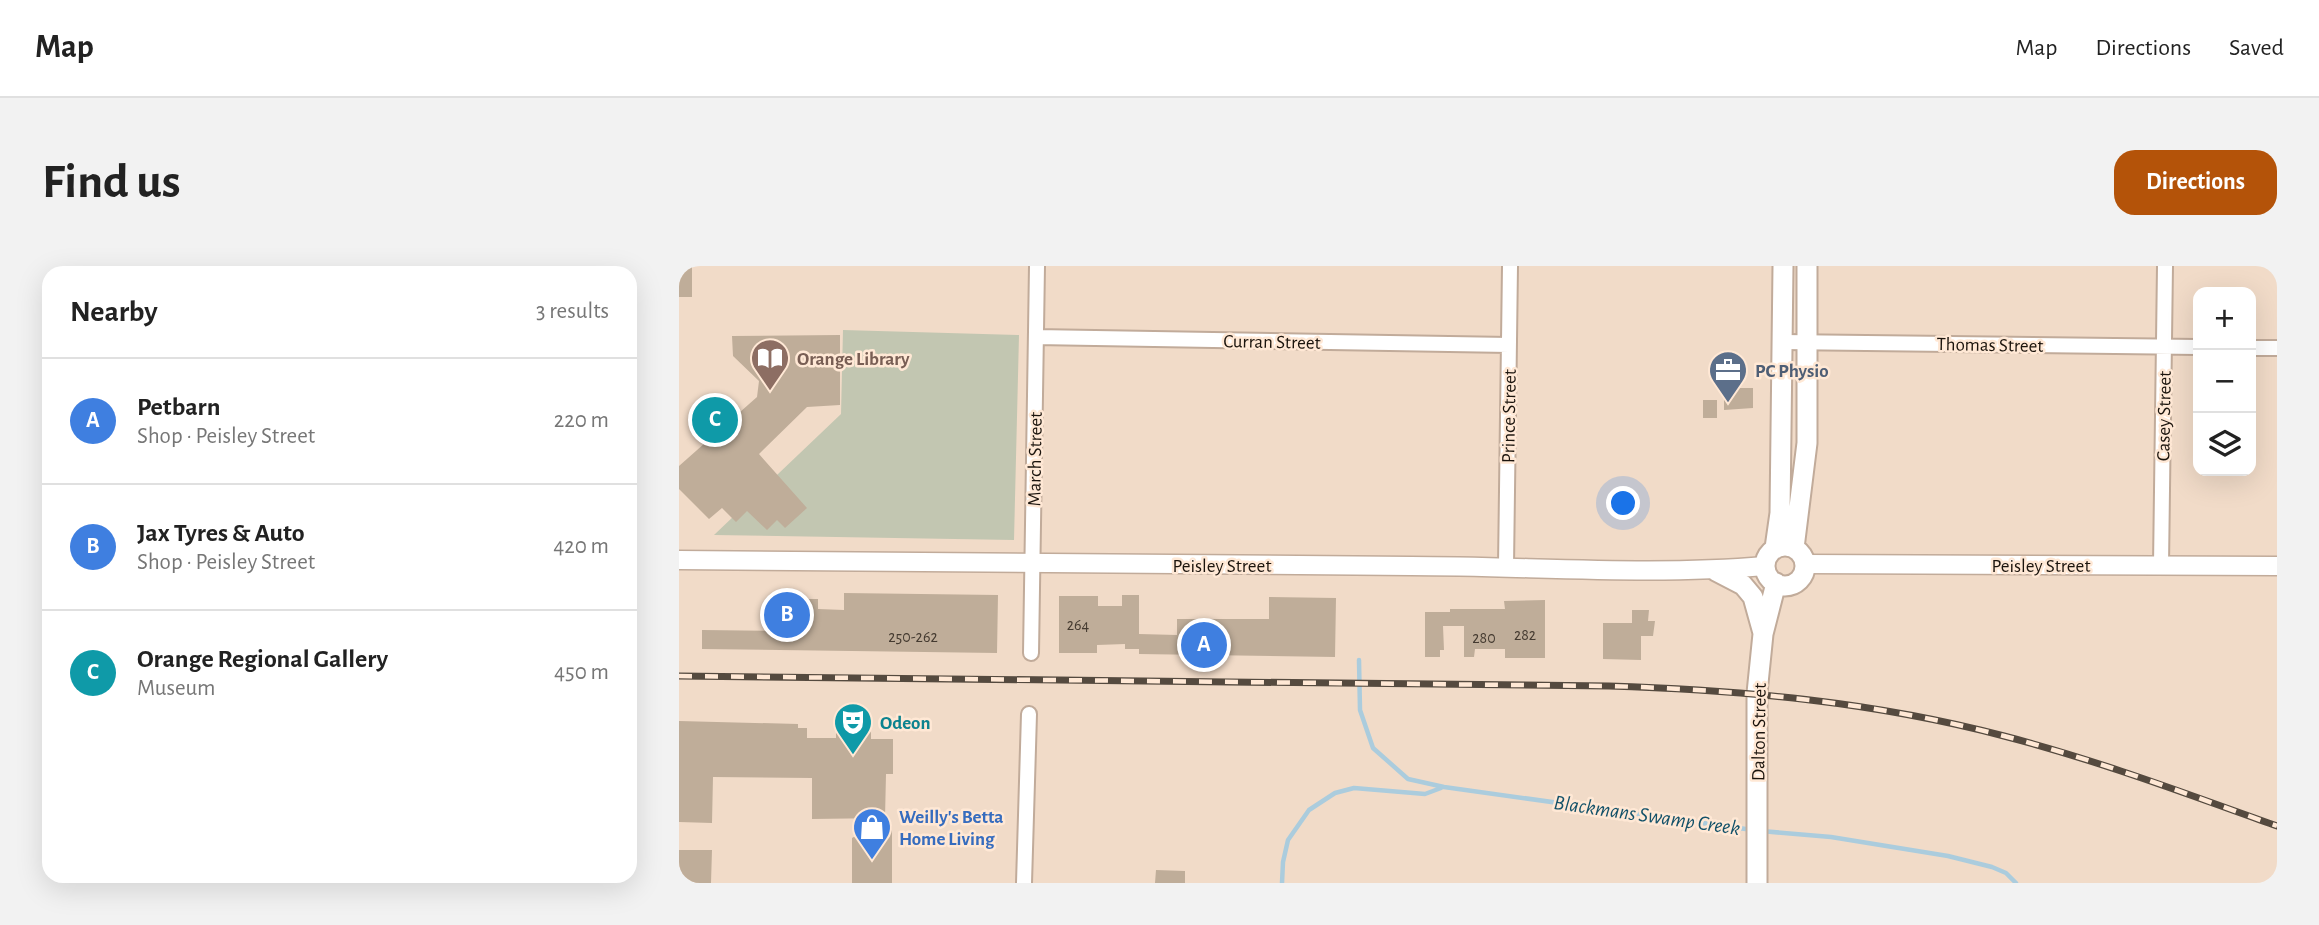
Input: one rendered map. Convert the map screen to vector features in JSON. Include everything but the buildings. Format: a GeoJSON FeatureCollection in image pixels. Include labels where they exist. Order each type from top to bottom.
{"type":"FeatureCollection","features":[{"type":"Feature","properties":{"kind":"main road"},"geometry":{"type":"LineString","coordinates":[[1783,266],[1780,513],[1799,580],[1788,585],[1776,583],[1765,566],[1768,556],[1791,553]]}},
{"type":"Feature","properties":{"kind":"main road"},"geometry":{"type":"LineString","coordinates":[[1791,553],[1807,443],[1807,266]]}},
{"type":"Feature","properties":{"kind":"main road"},"geometry":{"type":"LineString","coordinates":[[1716,571],[1743,584],[1753,597],[1763,634]]}},
{"type":"Feature","properties":{"kind":"main road","name":"Dalton Street"},"geometry":{"type":"LineString","coordinates":[[1757,883],[1757,693],[1763,634],[1776,583]]}},
{"type":"Feature","properties":{"kind":"street","name":"March Street"},"geometry":{"type":"LineString","coordinates":[[1031,653],[1037,266]]}},
{"type":"Feature","properties":{"kind":"street","name":"Prince Street"},"geometry":{"type":"LineString","coordinates":[[1506,566],[1510,266]]}},
{"type":"Feature","properties":{"kind":"street","name":"Casey Street"},"geometry":{"type":"LineString","coordinates":[[2161,565],[2165,266]]}},
{"type":"Feature","properties":{"kind":"street","name":"Curran Street"},"geometry":{"type":"LineString","coordinates":[[1036,337],[1509,345]]}},
{"type":"Feature","properties":{"kind":"street","name":"Thomas Street"},"geometry":{"type":"LineString","coordinates":[[1782,342],[2193,346]]}},
{"type":"Feature","properties":{"kind":"street"},"geometry":{"type":"LineString","coordinates":[[2256,348],[2277,348]]}},
{"type":"Feature","properties":{"kind":"street","name":"Peisley Street"},"geometry":{"type":"LineString","coordinates":[[1791,553],[2161,565],[2277,566]]}},
{"type":"Feature","properties":{"kind":"street","name":"Peisley Street"},"geometry":{"type":"LineString","coordinates":[[679,560],[1033,565],[1506,566],[1716,571],[1765,566]]}},
{"type":"Feature","properties":{"kind":"street"},"geometry":{"type":"LineString","coordinates":[[1024,883],[1029,714]]}},
{"type":"Feature","properties":{"kind":"green space"},"geometry":{"type":"Polygon","coordinates":[[[843,330],[1019,335],[1014,540],[714,535],[841,414],[843,330]]]}},
{"type":"Feature","properties":{"kind":"waterway","name":"Blackmans Swamp Creek"},"geometry":{"type":"LineString","coordinates":[[1359,660],[1360,710],[1373,748],[1408,779],[1444,787],[1753,830]]}},
{"type":"Feature","properties":{"kind":"waterway"},"geometry":{"type":"LineString","coordinates":[[1282,883],[1288,840],[1309,810],[1335,793],[1354,788],[1425,794],[1441,788]]}},
{"type":"Feature","properties":{"kind":"waterway","name":"Blackmans Swamp Creek"},"geometry":{"type":"LineString","coordinates":[[1761,831],[1831,837],[1948,856],[1992,867],[2006,873],[2016,883]]}},
{"type":"Feature","properties":{"kind":"railway"},"geometry":{"type":"LineString","coordinates":[[679,676],[1609,686],[1758,695],[1907,714],[2004,736],[2108,767],[2277,826]]}},
{"type":"Feature","properties":{"kind":"place","name":"Orange Library"},"geometry":{"type":"Point","coordinates":[770,392]}},
{"type":"Feature","properties":{"kind":"place","name":"PC Physio"},"geometry":{"type":"Point","coordinates":[1728,404]}},
{"type":"Feature","properties":{"kind":"place","name":"Orange Regional Gallery"},"geometry":{"type":"Point","coordinates":[715,420]}},
{"type":"Feature","properties":{"kind":"place","name":"Jax Tyres & Auto"},"geometry":{"type":"Point","coordinates":[787,615]}},
{"type":"Feature","properties":{"kind":"place","name":"Petbarn"},"geometry":{"type":"Point","coordinates":[1204,645]}},
{"type":"Feature","properties":{"kind":"place","name":"Odeon"},"geometry":{"type":"Point","coordinates":[853,756]}},
{"type":"Feature","properties":{"kind":"place","name":"Weilly's Betta Home Living"},"geometry":{"type":"Point","coordinates":[872,861]}}]}
